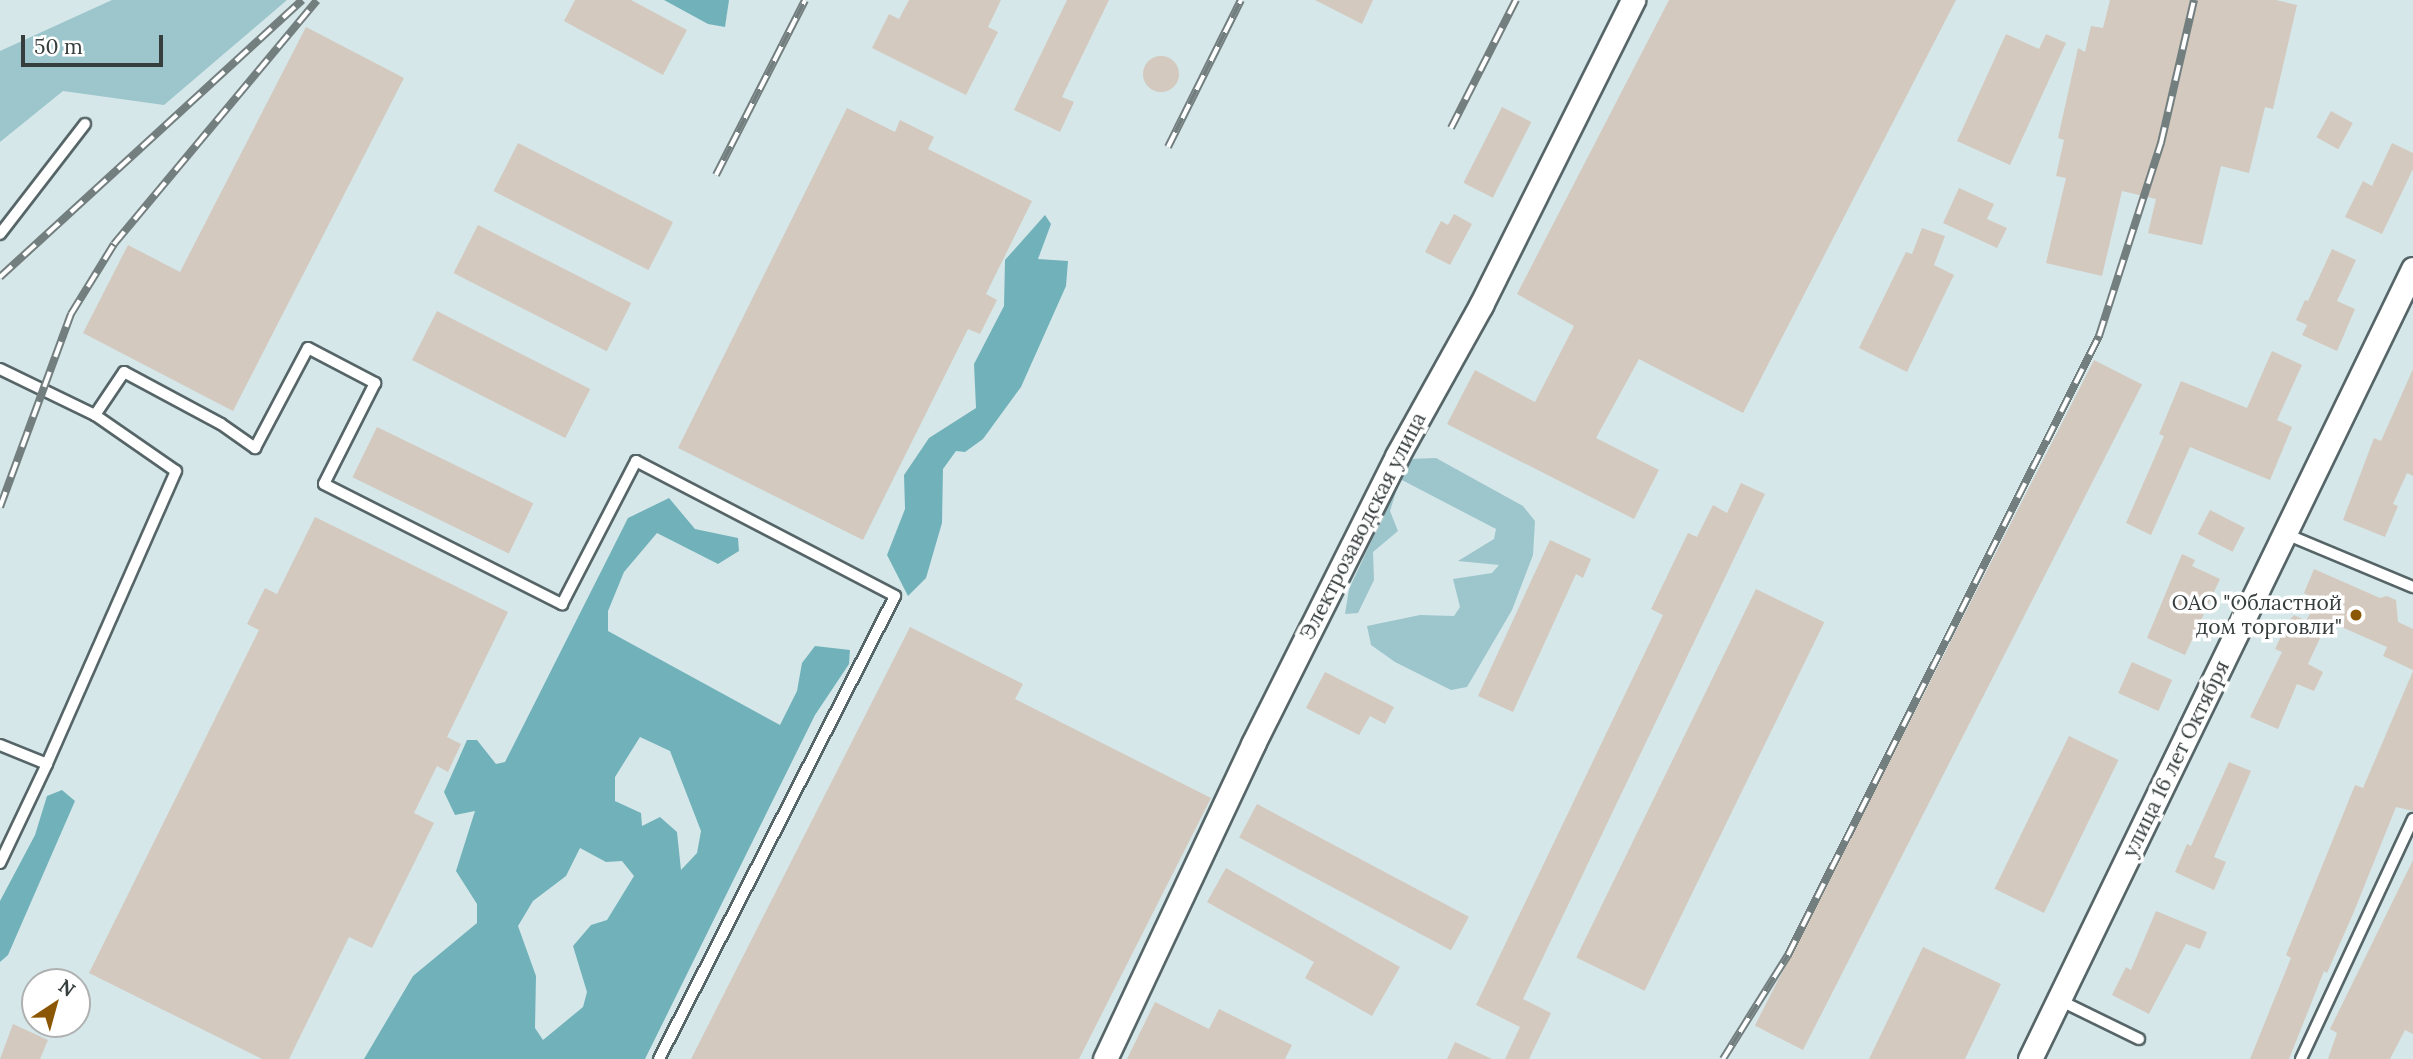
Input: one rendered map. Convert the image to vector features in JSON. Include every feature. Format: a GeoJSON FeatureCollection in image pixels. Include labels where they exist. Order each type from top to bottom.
{"type":"FeatureCollection","features":[{"type":"Feature","properties":{"kind":"street","name":"Электрозаводская улица"},"geometry":{"type":"LineString","coordinates":[[1105,1059],[1270,708],[1397,456],[1481,305],[1633,0]]}},
{"type":"Feature","properties":{"kind":"street","name":"улица 16 лет Октября"},"geometry":{"type":"LineString","coordinates":[[2030,1059],[2413,269]]}},
{"type":"Feature","properties":{"kind":"lane"},"geometry":{"type":"LineString","coordinates":[[0,234],[85,124]]}},
{"type":"Feature","properties":{"kind":"lane"},"geometry":{"type":"LineString","coordinates":[[95,415],[124,373],[221,424],[255,448],[309,348],[375,383],[324,484],[562,604],[636,461],[895,596],[659,1059]]}},
{"type":"Feature","properties":{"kind":"lane"},"geometry":{"type":"LineString","coordinates":[[0,369],[95,415],[176,471],[47,764],[0,863]]}},
{"type":"Feature","properties":{"kind":"lane"},"geometry":{"type":"LineString","coordinates":[[2286,534],[2413,587]]}},
{"type":"Feature","properties":{"kind":"lane"},"geometry":{"type":"LineString","coordinates":[[0,745],[47,764]]}},
{"type":"Feature","properties":{"kind":"lane"},"geometry":{"type":"LineString","coordinates":[[2301,1059],[2413,818]]}},
{"type":"Feature","properties":{"kind":"lane"},"geometry":{"type":"LineString","coordinates":[[2059,1000],[2139,1039]]}},
{"type":"Feature","properties":{"kind":"shaded area"},"geometry":{"type":"Polygon","coordinates":[[[112,0],[287,0],[164,105],[63,91],[0,142],[0,51],[112,0]]]}},
{"type":"Feature","properties":{"kind":"shaded area"},"geometry":{"type":"Polygon","coordinates":[[[664,0],[729,0],[725,27],[708,24],[664,0]]]}},
{"type":"Feature","properties":{"kind":"shaded area"},"geometry":{"type":"Polygon","coordinates":[[[1045,215],[1051,224],[1038,259],[1068,261],[1066,286],[1021,387],[983,439],[965,452],[956,451],[943,469],[942,523],[926,578],[908,596],[887,555],[905,509],[904,475],[929,438],[976,408],[974,364],[1004,306],[1005,260],[1045,215]]]}},
{"type":"Feature","properties":{"kind":"shaded area"},"geometry":{"type":"Polygon","coordinates":[[[1436,458],[1523,506],[1535,521],[1533,555],[1512,610],[1467,687],[1451,690],[1395,662],[1371,645],[1367,626],[1420,615],[1454,616],[1460,607],[1453,579],[1492,573],[1499,565],[1458,561],[1494,539],[1496,529],[1400,479],[1390,511],[1398,531],[1373,552],[1374,580],[1358,613],[1345,614],[1349,589],[1378,527],[1387,483],[1409,459],[1436,458]]]}},
{"type":"Feature","properties":{"kind":"shaded area"},"geometry":{"type":"Polygon","coordinates":[[[669,498],[695,529],[738,538],[739,551],[718,564],[657,533],[624,572],[608,611],[608,631],[780,725],[797,691],[802,663],[815,646],[850,650],[849,664],[815,715],[645,1059],[364,1059],[413,976],[477,923],[477,904],[456,871],[475,811],[455,815],[444,792],[467,740],[477,740],[496,764],[505,762],[628,518],[669,498]],[[640,737],[615,777],[615,801],[641,813],[642,826],[660,817],[677,832],[681,870],[697,853],[701,831],[670,751],[640,737]],[[580,848],[566,876],[533,901],[518,926],[536,976],[535,1028],[543,1040],[583,1007],[587,992],[573,946],[591,925],[607,920],[634,876],[622,861],[606,862],[580,848]]]}},
{"type":"Feature","properties":{"kind":"shaded area"},"geometry":{"type":"Polygon","coordinates":[[[62,790],[75,801],[8,955],[0,962],[0,901],[35,835],[47,796],[62,790]]]}},
{"type":"Feature","properties":{"kind":"building"},"geometry":{"type":"Polygon","coordinates":[[[575,0],[631,0],[687,30],[663,75],[564,21],[575,0]]]}},
{"type":"Feature","properties":{"kind":"building"},"geometry":{"type":"Polygon","coordinates":[[[909,0],[1001,0],[988,27],[998,32],[966,95],[872,48],[889,14],[899,19],[909,0]]]}},
{"type":"Feature","properties":{"kind":"building"},"geometry":{"type":"Polygon","coordinates":[[[1067,0],[1109,0],[1062,97],[1074,102],[1060,132],[1014,110],[1067,0]]]}},
{"type":"Feature","properties":{"kind":"building"},"geometry":{"type":"Polygon","coordinates":[[[1315,0],[1373,0],[1362,24],[1315,0]]]}},
{"type":"Feature","properties":{"kind":"building"},"geometry":{"type":"Polygon","coordinates":[[[1669,0],[1956,0],[1743,413],[1639,359],[1596,438],[1659,470],[1634,519],[1447,424],[1475,370],[1535,402],[1574,326],[1517,294],[1669,0]]]}},
{"type":"Feature","properties":{"kind":"building"},"geometry":{"type":"Polygon","coordinates":[[[2110,0],[2276,0],[2297,5],[2273,109],[2265,107],[2249,173],[2221,166],[2202,245],[2148,233],[2156,199],[2122,191],[2102,276],[2046,263],[2066,178],[2056,176],[2064,140],[2058,138],[2078,48],[2085,52],[2091,26],[2103,28],[2110,0]]]}},
{"type":"Feature","properties":{"kind":"building"},"geometry":{"type":"Polygon","coordinates":[[[306,27],[404,78],[233,411],[83,333],[128,245],[180,272],[306,27]]]}},
{"type":"Feature","properties":{"kind":"building"},"geometry":{"type":"Polygon","coordinates":[[[2006,34],[2039,49],[2046,34],[2066,43],[2010,165],[1957,141],[2006,34]]]}},
{"type":"Feature","properties":{"kind":"building"},"geometry":{"type":"Polygon","coordinates":[[[1161,56],[1174,61],[1179,74],[1174,87],[1161,92],[1148,87],[1143,74],[1148,61],[1161,56]]]}},
{"type":"Feature","properties":{"kind":"building"},"geometry":{"type":"Polygon","coordinates":[[[1502,107],[1531,122],[1493,198],[1463,183],[1502,107]]]}},
{"type":"Feature","properties":{"kind":"building"},"geometry":{"type":"Polygon","coordinates":[[[847,108],[895,132],[900,120],[934,137],[928,149],[1032,201],[986,294],[997,300],[980,334],[968,329],[863,540],[678,448],[847,108]]]}},
{"type":"Feature","properties":{"kind":"building"},"geometry":{"type":"Polygon","coordinates":[[[2331,111],[2353,123],[2338,149],[2316,137],[2331,111]]]}},
{"type":"Feature","properties":{"kind":"building"},"geometry":{"type":"Polygon","coordinates":[[[518,143],[673,222],[649,270],[493,191],[518,143]]]}},
{"type":"Feature","properties":{"kind":"building"},"geometry":{"type":"Polygon","coordinates":[[[2392,143],[2413,153],[2413,169],[2382,234],[2345,217],[2363,181],[2372,186],[2392,143]]]}},
{"type":"Feature","properties":{"kind":"building"},"geometry":{"type":"Polygon","coordinates":[[[1959,188],[1994,204],[1987,219],[2007,228],[1997,248],[1943,223],[1959,188]]]}},
{"type":"Feature","properties":{"kind":"building"},"geometry":{"type":"Polygon","coordinates":[[[1454,214],[1472,224],[1450,265],[1425,252],[1441,221],[1448,225],[1454,214]]]}},
{"type":"Feature","properties":{"kind":"building"},"geometry":{"type":"Polygon","coordinates":[[[478,225],[631,303],[607,351],[453,273],[478,225]]]}},
{"type":"Feature","properties":{"kind":"building"},"geometry":{"type":"Polygon","coordinates":[[[1922,228],[1945,236],[1934,265],[1954,275],[1907,372],[1859,348],[1906,252],[1912,254],[1922,228]]]}},
{"type":"Feature","properties":{"kind":"building"},"geometry":{"type":"Polygon","coordinates":[[[2332,249],[2356,260],[2337,301],[2355,309],[2337,351],[2302,335],[2307,325],[2296,320],[2305,300],[2308,301],[2332,249]]]}},
{"type":"Feature","properties":{"kind":"building"},"geometry":{"type":"Polygon","coordinates":[[[437,311],[590,389],[565,438],[412,360],[437,311]]]}},
{"type":"Feature","properties":{"kind":"building"},"geometry":{"type":"Polygon","coordinates":[[[2272,351],[2302,365],[2277,420],[2292,427],[2270,480],[2190,447],[2151,535],[2126,523],[2164,436],[2159,434],[2181,381],[2247,408],[2272,351]]]}},
{"type":"Feature","properties":{"kind":"building"},"geometry":{"type":"Polygon","coordinates":[[[2094,360],[2142,385],[1803,1050],[1755,1026],[2094,360]]]}},
{"type":"Feature","properties":{"kind":"building"},"geometry":{"type":"Polygon","coordinates":[[[2413,369],[2413,476],[2407,473],[2393,504],[2398,506],[2385,537],[2343,520],[2374,438],[2381,441],[2413,369]]]}},
{"type":"Feature","properties":{"kind":"building"},"geometry":{"type":"Polygon","coordinates":[[[377,427],[533,503],[509,554],[352,477],[377,427]]]}},
{"type":"Feature","properties":{"kind":"building"},"geometry":{"type":"Polygon","coordinates":[[[1741,483],[1765,494],[1523,999],[1551,1013],[1529,1059],[1505,1059],[1520,1027],[1476,1005],[1663,615],[1651,609],[1688,533],[1697,537],[1713,505],[1727,513],[1741,483]]]}},
{"type":"Feature","properties":{"kind":"building"},"geometry":{"type":"Polygon","coordinates":[[[2210,510],[2245,528],[2232,552],[2198,534],[2210,510]]]}},
{"type":"Feature","properties":{"kind":"building"},"geometry":{"type":"Polygon","coordinates":[[[315,517],[508,612],[447,737],[461,744],[448,772],[437,766],[414,813],[434,823],[372,948],[349,937],[289,1059],[262,1059],[91,974],[91,969],[259,630],[247,624],[265,588],[277,594],[315,517]]]}},
{"type":"Feature","properties":{"kind":"building"},"geometry":{"type":"Polygon","coordinates":[[[1550,540],[1591,559],[1583,578],[1576,574],[1513,712],[1478,696],[1550,540]]]}},
{"type":"Feature","properties":{"kind":"building"},"geometry":{"type":"Polygon","coordinates":[[[2182,554],[2195,560],[2192,566],[2220,579],[2185,655],[2147,638],[2182,554]]]}},
{"type":"Feature","properties":{"kind":"building"},"geometry":{"type":"Polygon","coordinates":[[[2314,569],[2380,598],[2387,596],[2396,600],[2398,622],[2413,629],[2413,670],[2383,656],[2387,647],[2328,621],[2308,664],[2323,672],[2314,691],[2297,684],[2278,729],[2250,717],[2282,652],[2275,649],[2288,622],[2294,615],[2306,621],[2317,600],[2304,593],[2314,569]]]}},
{"type":"Feature","properties":{"kind":"building"},"geometry":{"type":"Polygon","coordinates":[[[1756,589],[1824,622],[1645,991],[1576,958],[1756,589]]]}},
{"type":"Feature","properties":{"kind":"building"},"geometry":{"type":"Polygon","coordinates":[[[910,627],[1023,684],[1015,699],[1211,798],[1079,1059],[691,1059],[910,627]]]}},
{"type":"Feature","properties":{"kind":"building"},"geometry":{"type":"Polygon","coordinates":[[[2132,662],[2172,680],[2158,711],[2118,693],[2132,662]]]}},
{"type":"Feature","properties":{"kind":"building"},"geometry":{"type":"Polygon","coordinates":[[[2413,671],[2413,811],[2396,807],[2353,914],[2327,973],[2324,971],[2289,1059],[2250,1059],[2291,958],[2286,955],[2355,785],[2363,788],[2413,671]]]}},
{"type":"Feature","properties":{"kind":"building"},"geometry":{"type":"Polygon","coordinates":[[[1325,672],[1394,707],[1385,724],[1370,716],[1359,735],[1306,708],[1325,672]]]}},
{"type":"Feature","properties":{"kind":"building"},"geometry":{"type":"Polygon","coordinates":[[[2069,736],[2118,760],[2044,913],[1994,889],[2069,736]]]}},
{"type":"Feature","properties":{"kind":"building"},"geometry":{"type":"Polygon","coordinates":[[[2229,762],[2251,771],[2214,857],[2226,862],[2214,890],[2175,872],[2187,844],[2191,846],[2229,762]]]}},
{"type":"Feature","properties":{"kind":"building"},"geometry":{"type":"Polygon","coordinates":[[[1257,804],[1469,917],[1451,950],[1239,838],[1257,804]]]}},
{"type":"Feature","properties":{"kind":"building"},"geometry":{"type":"Polygon","coordinates":[[[2413,860],[2413,1034],[2405,1030],[2390,1059],[2328,1059],[2337,1033],[2330,1029],[2413,860]]]}},
{"type":"Feature","properties":{"kind":"building"},"geometry":{"type":"Polygon","coordinates":[[[1226,868],[1400,967],[1372,1016],[1305,978],[1314,962],[1207,902],[1226,868]]]}},
{"type":"Feature","properties":{"kind":"building"},"geometry":{"type":"Polygon","coordinates":[[[2156,911],[2207,932],[2200,949],[2186,944],[2149,1014],[2112,995],[2126,967],[2131,970],[2156,911]]]}},
{"type":"Feature","properties":{"kind":"building"},"geometry":{"type":"Polygon","coordinates":[[[1923,947],[2001,984],[1965,1059],[1869,1059],[1923,947]]]}},
{"type":"Feature","properties":{"kind":"building"},"geometry":{"type":"Polygon","coordinates":[[[1155,1002],[1209,1029],[1219,1009],[1292,1045],[1285,1059],[1127,1059],[1155,1002]]]}},
{"type":"Feature","properties":{"kind":"building"},"geometry":{"type":"Polygon","coordinates":[[[13,1024],[21,1028],[21,1038],[48,1040],[40,1059],[0,1059],[13,1024]]]}},
{"type":"Feature","properties":{"kind":"building"},"geometry":{"type":"Polygon","coordinates":[[[1455,1042],[1492,1059],[1447,1059],[1455,1042]]]}},
{"type":"Feature","properties":{"kind":"railway"},"geometry":{"type":"LineString","coordinates":[[0,277],[302,0]]}},
{"type":"Feature","properties":{"kind":"railway"},"geometry":{"type":"LineString","coordinates":[[0,507],[71,314],[114,244],[317,0]]}},
{"type":"Feature","properties":{"kind":"railway"},"geometry":{"type":"LineString","coordinates":[[716,175],[805,0]]}},
{"type":"Feature","properties":{"kind":"railway"},"geometry":{"type":"LineString","coordinates":[[1168,147],[1241,0]]}},
{"type":"Feature","properties":{"kind":"railway"},"geometry":{"type":"LineString","coordinates":[[1451,128],[1516,0]]}},
{"type":"Feature","properties":{"kind":"railway"},"geometry":{"type":"LineString","coordinates":[[1723,1059],[1788,955],[2099,336],[2161,143],[2194,0]]}},
{"type":"Feature","properties":{"kind":"place","name":"ОАО \"Областной дом торговли\""},"geometry":{"type":"Point","coordinates":[2356,615]}}]}
